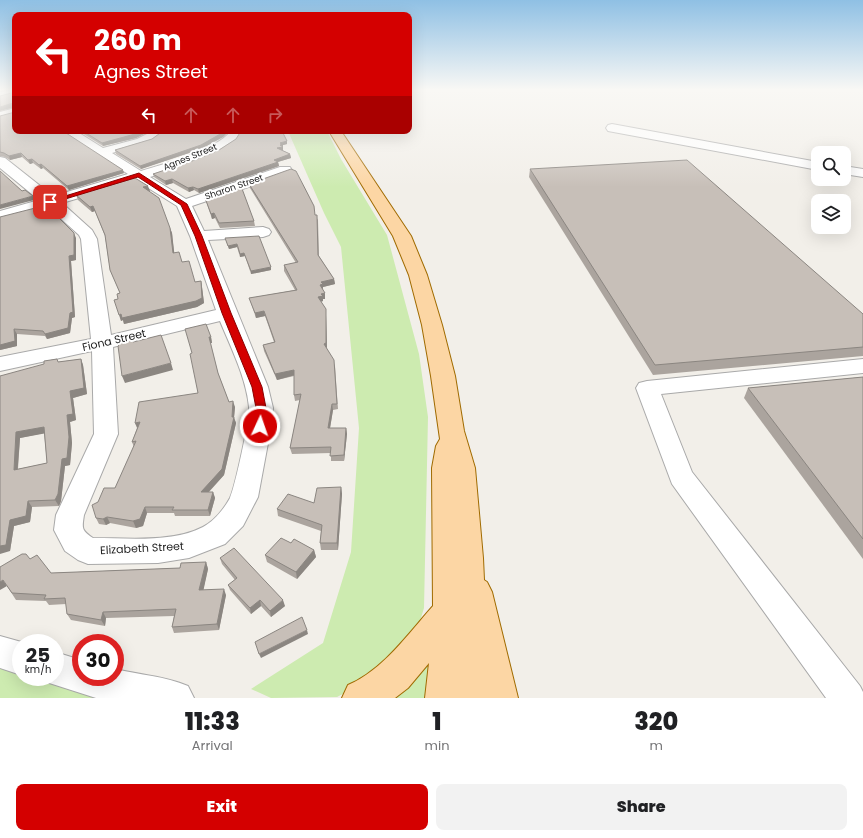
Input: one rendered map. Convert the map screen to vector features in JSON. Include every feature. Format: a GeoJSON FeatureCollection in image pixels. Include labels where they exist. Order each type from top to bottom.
{"type":"FeatureCollection","features":[{"type":"Feature","properties":{"kind":"main road"},"geometry":{"type":"LineString","coordinates":[[337,134],[402,236],[418,275],[432,325],[443,376],[451,431],[461,468],[468,558],[466,698]]}},
{"type":"Feature","properties":{"kind":"main road"},"geometry":{"type":"LineString","coordinates":[[444,698],[450,612],[446,468],[451,431]]}},
{"type":"Feature","properties":{"kind":"main road"},"geometry":{"type":"LineString","coordinates":[[468,558],[499,698]]}},
{"type":"Feature","properties":{"kind":"main road"},"geometry":{"type":"LineString","coordinates":[[361,698],[370,694],[395,675],[450,612]]}},
{"type":"Feature","properties":{"kind":"street"},"geometry":{"type":"LineString","coordinates":[[612,128],[811,165]]}},
{"type":"Feature","properties":{"kind":"street"},"geometry":{"type":"LineString","coordinates":[[73,134],[184,204]]}},
{"type":"Feature","properties":{"kind":"street"},"geometry":{"type":"LineString","coordinates":[[102,152],[144,140],[156,134]]}},
{"type":"Feature","properties":{"kind":"street","name":"Agnes Street"},"geometry":{"type":"LineString","coordinates":[[0,216],[172,166],[214,149],[232,139],[235,134]]}},
{"type":"Feature","properties":{"kind":"street","name":"Elizabeth Street"},"geometry":{"type":"LineString","coordinates":[[0,161],[65,213],[86,233],[89,239],[102,342],[106,434],[70,515],[68,530],[75,542],[88,551],[158,550],[189,546],[215,535],[233,518],[244,497],[260,426],[261,408],[257,387],[184,204]]}},
{"type":"Feature","properties":{"kind":"street","name":"Sharon Street"},"geometry":{"type":"LineString","coordinates":[[184,204],[285,170]]}},
{"type":"Feature","properties":{"kind":"street"},"geometry":{"type":"LineString","coordinates":[[851,171],[863,173]]}},
{"type":"Feature","properties":{"kind":"street"},"geometry":{"type":"LineString","coordinates":[[198,236],[263,232]]}},
{"type":"Feature","properties":{"kind":"street","name":"Fiona Street"},"geometry":{"type":"LineString","coordinates":[[0,364],[227,313]]}},
{"type":"Feature","properties":{"kind":"street"},"geometry":{"type":"LineString","coordinates":[[848,698],[681,477],[647,388],[863,366]]}},
{"type":"Feature","properties":{"kind":"street"},"geometry":{"type":"LineString","coordinates":[[0,652],[12,655]]}},
{"type":"Feature","properties":{"kind":"street"},"geometry":{"type":"LineString","coordinates":[[107,686],[127,693],[159,694],[176,698]]}},
{"type":"Feature","properties":{"kind":"green space"},"geometry":{"type":"Polygon","coordinates":[[[289,134],[328,134],[341,159],[387,235],[419,354],[428,417],[424,608],[416,634],[358,686],[337,697],[271,698],[251,689],[323,643],[351,552],[359,428],[341,247],[324,213],[289,134]]]}},
{"type":"Feature","properties":{"kind":"green space"},"geometry":{"type":"Polygon","coordinates":[[[434,648],[434,698],[380,698],[434,648]]]}},
{"type":"Feature","properties":{"kind":"green space"},"geometry":{"type":"Polygon","coordinates":[[[0,652],[12,655],[12,686],[64,686],[64,677],[72,677],[72,686],[105,686],[136,698],[0,698],[0,652]]]}},
{"type":"Feature","properties":{"kind":"building"},"geometry":{"type":"Polygon","coordinates":[[[0,122],[12,122],[12,134],[68,134],[123,170],[67,186],[41,164],[39,165],[32,159],[28,160],[21,153],[9,156],[0,152],[0,122]]]}},
{"type":"Feature","properties":{"kind":"building"},"geometry":{"type":"Polygon","coordinates":[[[88,134],[135,134],[102,143],[88,134]]]}},
{"type":"Feature","properties":{"kind":"building"},"geometry":{"type":"Polygon","coordinates":[[[159,134],[220,134],[201,145],[140,166],[115,150],[152,139],[159,134]]]}},
{"type":"Feature","properties":{"kind":"building"},"geometry":{"type":"Polygon","coordinates":[[[239,134],[284,134],[287,141],[280,143],[283,144],[280,145],[283,147],[277,148],[290,154],[274,160],[278,162],[198,189],[193,187],[188,188],[172,179],[165,181],[153,174],[219,150],[236,139],[239,134]]]}},
{"type":"Feature","properties":{"kind":"building"},"geometry":{"type":"Polygon","coordinates":[[[687,160],[863,314],[863,347],[655,365],[530,169],[687,160]]]}},
{"type":"Feature","properties":{"kind":"building"},"geometry":{"type":"Polygon","coordinates":[[[291,169],[296,171],[314,206],[315,215],[317,215],[318,255],[334,279],[321,282],[323,284],[320,285],[325,293],[321,294],[323,296],[318,297],[326,309],[326,343],[324,344],[334,360],[337,404],[332,404],[328,428],[346,428],[344,455],[330,456],[331,447],[290,448],[301,394],[294,395],[294,370],[275,374],[263,345],[275,342],[264,311],[255,313],[249,298],[297,290],[284,265],[298,262],[249,184],[291,169]]]}},
{"type":"Feature","properties":{"kind":"building"},"geometry":{"type":"Polygon","coordinates":[[[0,171],[22,191],[25,190],[33,196],[0,205],[0,171]]]}},
{"type":"Feature","properties":{"kind":"building"},"geometry":{"type":"Polygon","coordinates":[[[135,178],[148,186],[143,187],[159,198],[170,228],[173,253],[179,252],[182,262],[189,261],[195,282],[201,281],[202,298],[196,301],[122,318],[121,314],[119,315],[114,300],[118,299],[117,294],[120,293],[110,270],[105,235],[93,206],[90,207],[76,195],[135,178]]]}},
{"type":"Feature","properties":{"kind":"building"},"geometry":{"type":"Polygon","coordinates":[[[241,186],[254,221],[219,223],[214,213],[211,214],[205,198],[241,186]]]}},
{"type":"Feature","properties":{"kind":"building"},"geometry":{"type":"Polygon","coordinates":[[[43,206],[56,215],[74,233],[74,255],[69,256],[73,312],[70,313],[68,328],[45,334],[43,331],[14,329],[15,341],[0,345],[0,217],[43,206]]]}},
{"type":"Feature","properties":{"kind":"building"},"geometry":{"type":"Polygon","coordinates":[[[259,236],[271,267],[251,271],[244,253],[240,254],[237,244],[228,246],[225,238],[259,236]]]}},
{"type":"Feature","properties":{"kind":"building"},"geometry":{"type":"Polygon","coordinates":[[[206,324],[211,337],[209,337],[218,373],[229,402],[233,401],[232,417],[234,417],[222,469],[201,492],[213,492],[208,510],[172,510],[174,507],[145,507],[140,519],[133,521],[107,517],[103,519],[96,518],[92,505],[98,502],[104,488],[115,488],[136,441],[132,442],[140,422],[135,423],[139,402],[198,393],[190,354],[192,353],[185,329],[206,324]]]}},
{"type":"Feature","properties":{"kind":"building"},"geometry":{"type":"Polygon","coordinates":[[[161,335],[171,363],[122,376],[118,346],[126,338],[132,337],[133,342],[161,335]]]}},
{"type":"Feature","properties":{"kind":"building"},"geometry":{"type":"Polygon","coordinates":[[[57,359],[58,362],[81,359],[84,388],[70,391],[73,414],[67,415],[69,437],[67,458],[62,459],[58,494],[55,500],[28,501],[26,516],[10,520],[6,545],[0,546],[0,376],[44,364],[44,361],[57,359]],[[44,427],[16,432],[14,470],[47,463],[44,427]]]}},
{"type":"Feature","properties":{"kind":"building"},"geometry":{"type":"Polygon","coordinates":[[[863,377],[863,539],[748,388],[863,377]]]}},
{"type":"Feature","properties":{"kind":"building"},"geometry":{"type":"Polygon","coordinates":[[[341,487],[337,543],[320,543],[322,525],[277,509],[288,494],[314,503],[317,488],[341,487]]]}},
{"type":"Feature","properties":{"kind":"building"},"geometry":{"type":"Polygon","coordinates":[[[281,538],[291,543],[294,539],[314,550],[296,572],[265,555],[281,538]]]}},
{"type":"Feature","properties":{"kind":"building"},"geometry":{"type":"Polygon","coordinates":[[[234,548],[283,600],[270,611],[260,600],[250,608],[228,585],[237,578],[220,558],[234,548]]]}},
{"type":"Feature","properties":{"kind":"building"},"geometry":{"type":"Polygon","coordinates":[[[22,554],[26,554],[30,559],[37,555],[51,573],[180,568],[181,563],[206,562],[199,590],[224,589],[217,624],[172,627],[176,609],[103,612],[101,620],[67,614],[65,598],[44,599],[46,595],[12,593],[3,580],[0,582],[0,567],[22,554]]]}},
{"type":"Feature","properties":{"kind":"building"},"geometry":{"type":"Polygon","coordinates":[[[302,617],[307,630],[259,654],[255,642],[302,617]]]}},
{"type":"Feature","properties":{"kind":"route"},"geometry":{"type":"LineString","coordinates":[[50,202],[139,175],[184,204],[257,387],[261,408],[260,426]]}}]}
